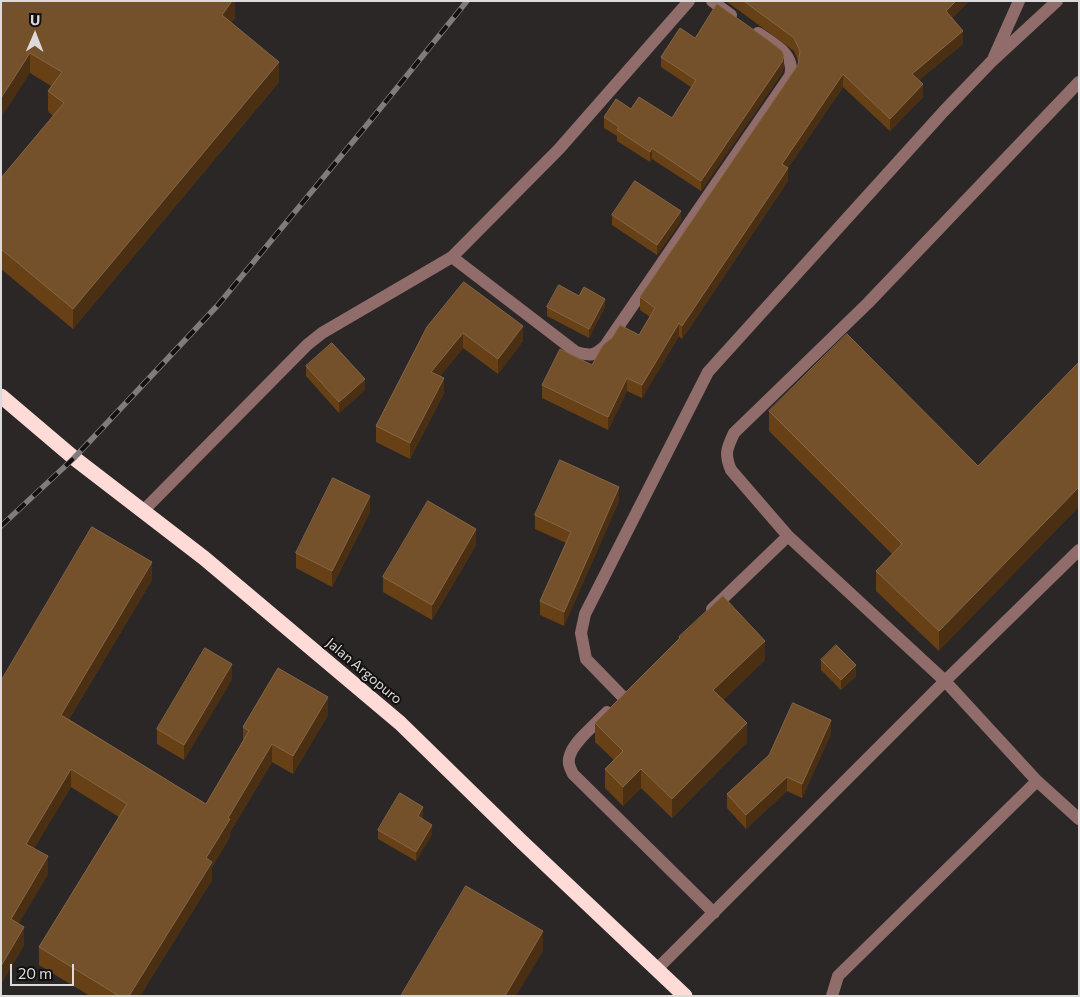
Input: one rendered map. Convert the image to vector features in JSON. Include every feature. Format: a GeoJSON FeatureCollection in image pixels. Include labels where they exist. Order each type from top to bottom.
{"type":"FeatureCollection","features":[{"type":"Feature","properties":{"kind":"highway","name":"Jalan Argopuro"},"geometry":{"type":"LineString","coordinates":[[1,396],[74,458],[204,558],[400,722],[685,996]]}},
{"type":"Feature","properties":{"kind":"street"},"geometry":{"type":"LineString","coordinates":[[143,511],[300,352],[322,333],[452,258],[559,149],[689,1]]}},
{"type":"Feature","properties":{"kind":"street"},"geometry":{"type":"LineString","coordinates":[[452,258],[576,352],[589,356],[599,352],[611,338],[790,76],[792,66],[789,57],[712,1]]}},
{"type":"Feature","properties":{"kind":"street"},"geometry":{"type":"LineString","coordinates":[[992,62],[1018,1]]}},
{"type":"Feature","properties":{"kind":"street"},"geometry":{"type":"LineString","coordinates":[[714,913],[573,774],[569,765],[569,755],[574,747],[626,693],[586,659],[581,633],[584,614],[708,372],[944,111],[992,62],[1057,1]]}},
{"type":"Feature","properties":{"kind":"street"},"geometry":{"type":"LineString","coordinates":[[1079,82],[868,304],[734,433],[728,446],[726,459],[731,470],[788,536],[945,680],[1037,781],[1079,819]]}},
{"type":"Feature","properties":{"kind":"street"},"geometry":{"type":"LineString","coordinates":[[705,616],[788,536]]}},
{"type":"Feature","properties":{"kind":"street"},"geometry":{"type":"LineString","coordinates":[[657,969],[945,680],[1079,550]]}},
{"type":"Feature","properties":{"kind":"street"},"geometry":{"type":"LineString","coordinates":[[832,996],[838,976],[1037,781]]}},
{"type":"Feature","properties":{"kind":"building"},"geometry":{"type":"Polygon","coordinates":[[[1,1],[232,1],[222,15],[279,62],[73,309],[1,249],[1,178],[64,103],[48,91],[62,72],[30,53],[1,98],[1,1]]]}},
{"type":"Feature","properties":{"kind":"building"},"geometry":{"type":"Polygon","coordinates":[[[744,1],[956,1],[946,11],[963,31],[912,74],[923,84],[890,119],[843,74],[782,164],[788,168],[682,326],[679,323],[642,385],[627,378],[608,417],[542,385],[560,349],[592,365],[603,345],[612,338],[620,325],[639,335],[655,308],[640,297],[798,65],[800,51],[794,38],[744,1]]]}},
{"type":"Feature","properties":{"kind":"building"},"geometry":{"type":"Polygon","coordinates":[[[717,4],[768,40],[782,51],[784,56],[782,62],[701,181],[652,148],[650,152],[617,130],[619,127],[604,117],[616,99],[631,109],[639,97],[672,118],[696,80],[661,57],[680,28],[695,38],[717,4]]]}},
{"type":"Feature","properties":{"kind":"building"},"geometry":{"type":"Polygon","coordinates":[[[635,181],[681,211],[657,245],[612,215],[635,181]]]}},
{"type":"Feature","properties":{"kind":"building"},"geometry":{"type":"Polygon","coordinates":[[[464,282],[523,326],[498,359],[463,333],[431,372],[444,378],[410,443],[376,426],[427,327],[464,282]]]}},
{"type":"Feature","properties":{"kind":"building"},"geometry":{"type":"Polygon","coordinates":[[[559,285],[579,296],[584,287],[605,299],[589,329],[547,307],[559,285]]]}},
{"type":"Feature","properties":{"kind":"building"},"geometry":{"type":"Polygon","coordinates":[[[847,334],[978,466],[1079,362],[1079,487],[939,631],[876,571],[902,544],[769,411],[847,334]]]}},
{"type":"Feature","properties":{"kind":"building"},"geometry":{"type":"Polygon","coordinates":[[[332,343],[365,379],[339,402],[306,366],[332,343]]]}},
{"type":"Feature","properties":{"kind":"building"},"geometry":{"type":"Polygon","coordinates":[[[560,460],[619,487],[564,612],[540,601],[571,532],[535,515],[560,460]]]}},
{"type":"Feature","properties":{"kind":"building"},"geometry":{"type":"Polygon","coordinates":[[[333,478],[370,496],[332,571],[296,553],[333,478]]]}},
{"type":"Feature","properties":{"kind":"building"},"geometry":{"type":"Polygon","coordinates":[[[428,501],[476,529],[432,605],[383,577],[428,501]]]}},
{"type":"Feature","properties":{"kind":"building"},"geometry":{"type":"Polygon","coordinates":[[[92,527],[152,562],[61,715],[206,804],[249,731],[243,727],[278,668],[328,697],[293,756],[272,744],[206,858],[212,862],[129,996],[119,996],[39,947],[127,804],[71,769],[26,844],[48,856],[11,919],[24,927],[1,966],[1,681],[92,527]]]}},
{"type":"Feature","properties":{"kind":"building"},"geometry":{"type":"Polygon","coordinates":[[[723,596],[765,641],[713,690],[747,723],[672,799],[641,769],[623,787],[605,769],[623,751],[595,723],[679,637],[723,596]]]}},
{"type":"Feature","properties":{"kind":"building"},"geometry":{"type":"Polygon","coordinates":[[[836,645],[856,665],[841,680],[821,660],[836,645]]]}},
{"type":"Feature","properties":{"kind":"building"},"geometry":{"type":"Polygon","coordinates":[[[205,648],[232,664],[184,745],[157,729],[205,648]]]}},
{"type":"Feature","properties":{"kind":"building"},"geometry":{"type":"Polygon","coordinates":[[[793,703],[831,720],[802,784],[787,777],[746,815],[727,794],[769,755],[793,703]]]}},
{"type":"Feature","properties":{"kind":"building"},"geometry":{"type":"Polygon","coordinates":[[[400,793],[423,807],[418,816],[432,825],[416,852],[378,830],[400,793]]]}},
{"type":"Feature","properties":{"kind":"building"},"geometry":{"type":"Polygon","coordinates":[[[466,886],[543,931],[505,996],[401,996],[466,886]]]}},
{"type":"Feature","properties":{"kind":"railway"},"geometry":{"type":"LineString","coordinates":[[1,526],[74,458],[218,305],[467,1]]}}]}
